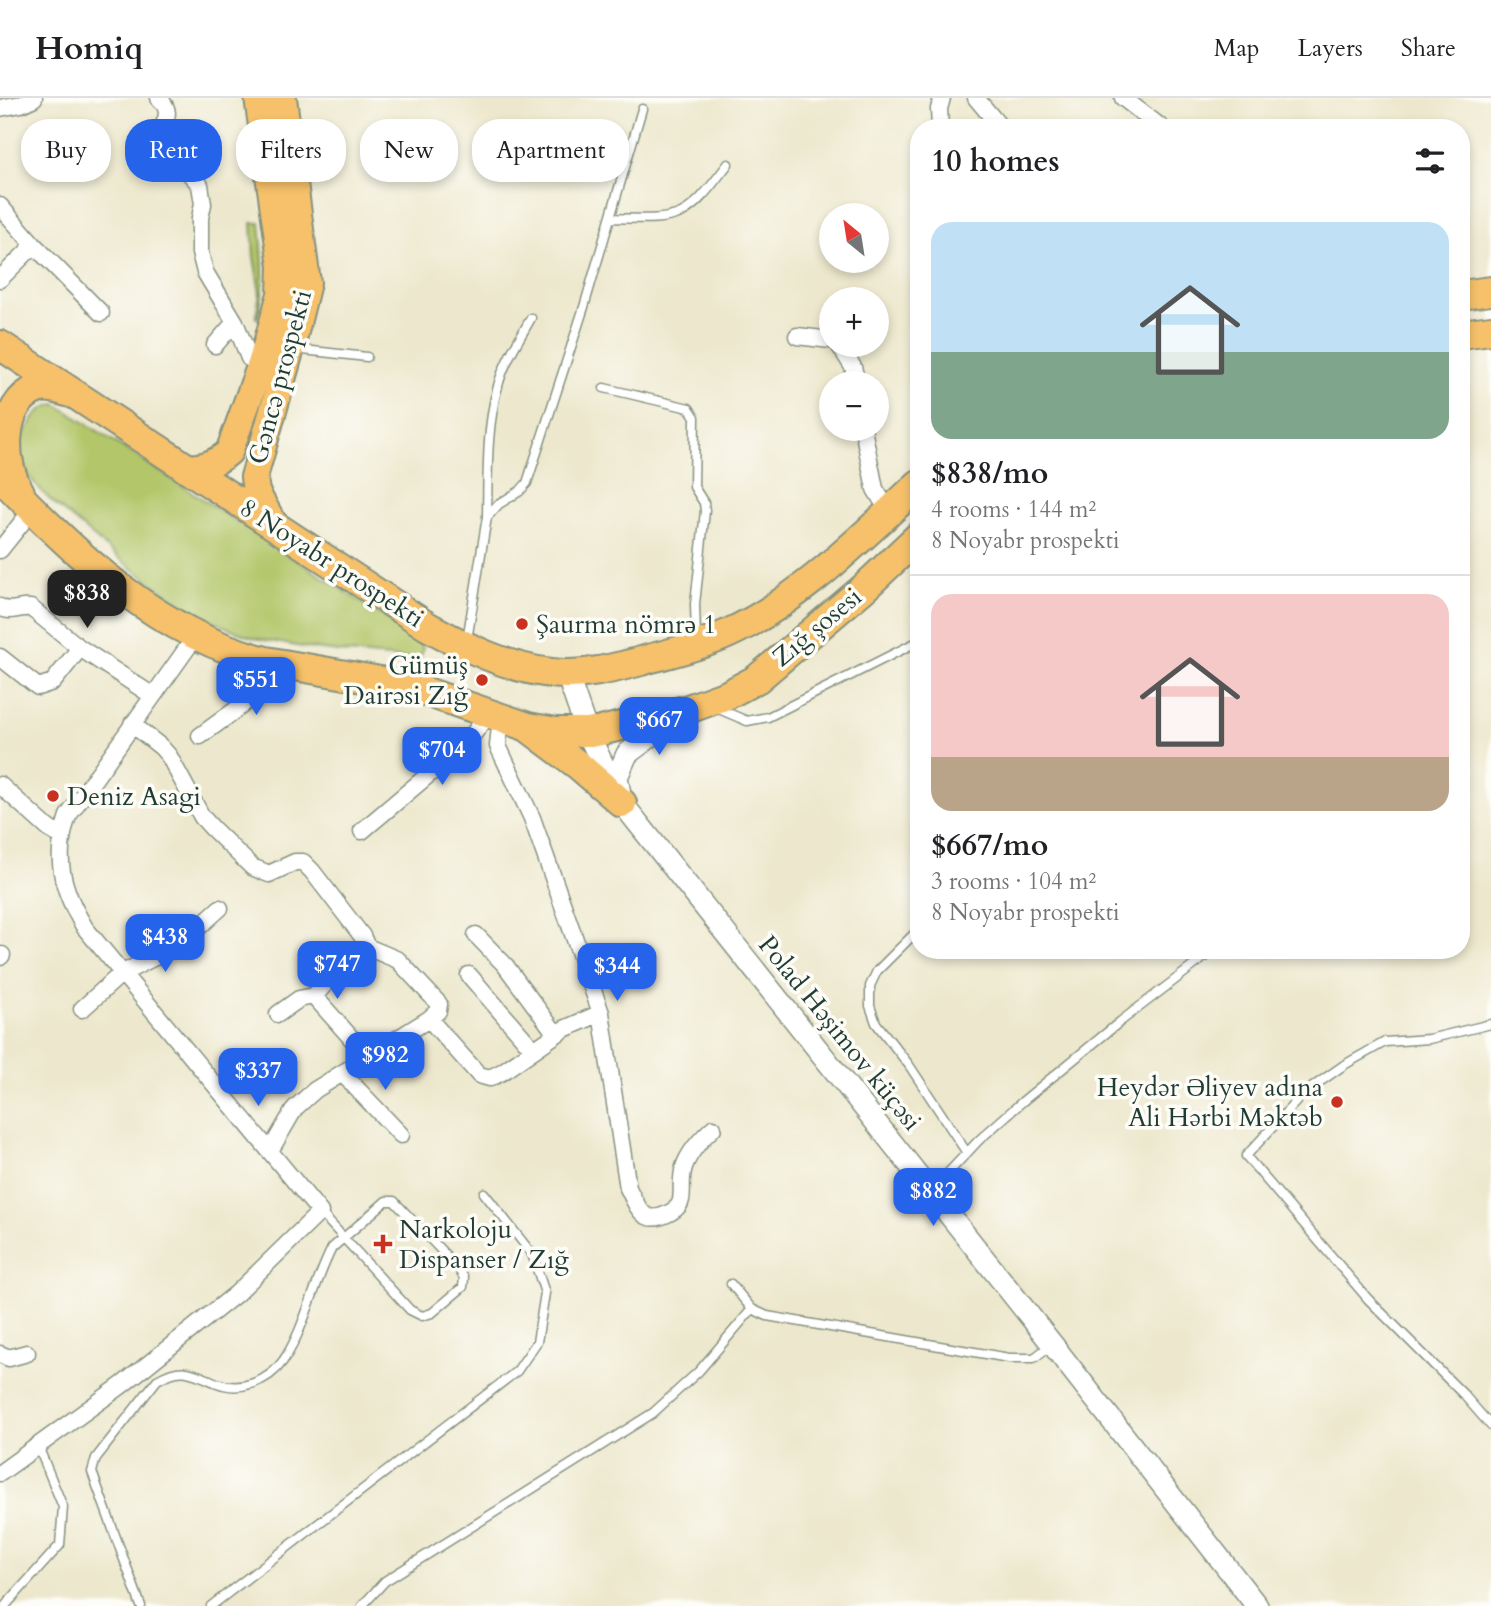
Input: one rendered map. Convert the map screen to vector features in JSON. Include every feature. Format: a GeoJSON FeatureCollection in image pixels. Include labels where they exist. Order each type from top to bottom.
{"type":"FeatureCollection","features":[{"type":"Feature","properties":{"kind":"highway"},"geometry":{"type":"LineString","coordinates":[[1470,294],[1491,291]]}},
{"type":"Feature","properties":{"kind":"highway"},"geometry":{"type":"LineString","coordinates":[[1470,333],[1491,330]]}},
{"type":"Feature","properties":{"kind":"highway","name":"8 Noyabr prospekti"},"geometry":{"type":"LineString","coordinates":[[0,345],[184,468],[428,625],[466,646],[520,666],[568,674],[622,666],[698,646],[739,628],[808,582],[910,492]]}},
{"type":"Feature","properties":{"kind":"highway"},"geometry":{"type":"LineString","coordinates":[[32,510],[15,484],[6,458],[7,427],[12,414],[27,395],[37,389],[49,387],[76,394]]}},
{"type":"Feature","properties":{"kind":"highway"},"geometry":{"type":"LineString","coordinates":[[0,476],[32,510],[150,609],[195,637],[243,655],[409,686],[528,727],[556,732],[597,732],[696,706]]}},
{"type":"Feature","properties":{"kind":"highway","name":"Zığ şosesi"},"geometry":{"type":"LineString","coordinates":[[696,706],[727,695],[757,679],[910,544]]}},
{"type":"Feature","properties":{"kind":"highway"},"geometry":{"type":"LineString","coordinates":[[528,727],[622,803]]}},
{"type":"Feature","properties":{"kind":"main road","name":"Gəncə prospekti"},"geometry":{"type":"LineString","coordinates":[[184,468],[199,468],[211,464],[229,452],[261,364],[281,294],[282,274],[258,98]]}},
{"type":"Feature","properties":{"kind":"main road","name":"Gəncə prospekti"},"geometry":{"type":"LineString","coordinates":[[275,526],[256,492],[254,477],[307,283],[283,98]]}},
{"type":"Feature","properties":{"kind":"street"},"geometry":{"type":"LineString","coordinates":[[0,107],[21,104],[34,98]]}},
{"type":"Feature","properties":{"kind":"street"},"geometry":{"type":"LineString","coordinates":[[159,98],[167,106],[168,114],[160,135],[162,143],[200,185],[203,204],[200,218],[200,253],[205,272],[235,323],[248,358],[261,364]]}},
{"type":"Feature","properties":{"kind":"street"},"geometry":{"type":"LineString","coordinates":[[940,119],[942,98]]}},
{"type":"Feature","properties":{"kind":"street"},"geometry":{"type":"LineString","coordinates":[[976,98],[994,119]]}},
{"type":"Feature","properties":{"kind":"street"},"geometry":{"type":"LineString","coordinates":[[1123,98],[1150,119]]}},
{"type":"Feature","properties":{"kind":"street"},"geometry":{"type":"LineString","coordinates":[[0,206],[101,313]]}},
{"type":"Feature","properties":{"kind":"street"},"geometry":{"type":"LineString","coordinates":[[0,279],[34,245]]}},
{"type":"Feature","properties":{"kind":"street"},"geometry":{"type":"LineString","coordinates":[[215,345],[235,323]]}},
{"type":"Feature","properties":{"kind":"street"},"geometry":{"type":"LineString","coordinates":[[797,336],[819,339]]}},
{"type":"Feature","properties":{"kind":"street"},"geometry":{"type":"LineString","coordinates":[[865,441],[875,489],[889,512]]}},
{"type":"Feature","properties":{"kind":"street"},"geometry":{"type":"LineString","coordinates":[[0,550],[32,510]]}},
{"type":"Feature","properties":{"kind":"street"},"geometry":{"type":"LineString","coordinates":[[0,607],[12,611],[31,608],[80,648],[153,696]]}},
{"type":"Feature","properties":{"kind":"street"},"geometry":{"type":"LineString","coordinates":[[0,1474],[122,1385],[236,1294],[320,1212],[85,928],[72,907],[61,875],[61,836],[68,816],[195,637]]}},
{"type":"Feature","properties":{"kind":"street"},"geometry":{"type":"LineString","coordinates":[[0,657],[37,687],[53,682],[80,648]]}},
{"type":"Feature","properties":{"kind":"street"},"geometry":{"type":"LineString","coordinates":[[200,736],[253,694],[267,661]]}},
{"type":"Feature","properties":{"kind":"street","name":"Polad Həşimov küçəsi"},"geometry":{"type":"LineString","coordinates":[[568,674],[587,732],[622,803],[1052,1344],[1256,1606]]}},
{"type":"Feature","properties":{"kind":"street"},"geometry":{"type":"LineString","coordinates":[[622,803],[617,777],[626,756],[632,749],[696,706]]}},
{"type":"Feature","properties":{"kind":"street"},"geometry":{"type":"LineString","coordinates":[[362,831],[496,715]]}},
{"type":"Feature","properties":{"kind":"street"},"geometry":{"type":"LineString","coordinates":[[496,715],[498,746],[532,818],[601,1013],[628,1188],[639,1210],[649,1218],[659,1219],[677,1208],[681,1199],[679,1185],[684,1166],[698,1142],[713,1128]]}},
{"type":"Feature","properties":{"kind":"street"},"geometry":{"type":"LineString","coordinates":[[132,724],[169,756],[202,817],[252,867],[269,874],[295,862],[303,862],[362,936],[367,947],[398,960],[439,1004],[438,1012],[429,1019],[315,1090],[295,1108],[270,1151]]}},
{"type":"Feature","properties":{"kind":"street"},"geometry":{"type":"LineString","coordinates":[[0,785],[49,829],[61,836]]}},
{"type":"Feature","properties":{"kind":"street"},"geometry":{"type":"LineString","coordinates":[[82,1009],[121,974],[180,944],[220,908]]}},
{"type":"Feature","properties":{"kind":"street"},"geometry":{"type":"LineString","coordinates":[[476,934],[506,965],[556,1034]]}},
{"type":"Feature","properties":{"kind":"street"},"geometry":{"type":"LineString","coordinates":[[278,1014],[299,999],[314,996],[341,967],[367,947]]}},
{"type":"Feature","properties":{"kind":"street"},"geometry":{"type":"LineString","coordinates":[[469,975],[533,1049]]}},
{"type":"Feature","properties":{"kind":"street"},"geometry":{"type":"LineString","coordinates":[[314,996],[368,1057]]}},
{"type":"Feature","properties":{"kind":"street"},"geometry":{"type":"LineString","coordinates":[[429,1019],[479,1075],[490,1078],[564,1028],[601,1013]]}},
{"type":"Feature","properties":{"kind":"street"},"geometry":{"type":"LineString","coordinates":[[342,1073],[401,1135]]}},
{"type":"Feature","properties":{"kind":"street"},"geometry":{"type":"LineString","coordinates":[[0,1354],[9,1358],[27,1353]]}},
{"type":"Feature","properties":{"kind":"lane"},"geometry":{"type":"LineString","coordinates":[[487,517],[499,504],[520,491],[527,483],[584,307],[642,109]]}},
{"type":"Feature","properties":{"kind":"lane"},"geometry":{"type":"LineString","coordinates":[[610,218],[661,219],[681,214],[699,202],[728,164]]}},
{"type":"Feature","properties":{"kind":"lane"},"geometry":{"type":"LineString","coordinates":[[466,646],[487,517],[490,436],[497,389],[503,371],[531,318]]}},
{"type":"Feature","properties":{"kind":"lane"},"geometry":{"type":"LineString","coordinates":[[291,348],[367,357]]}},
{"type":"Feature","properties":{"kind":"lane"},"geometry":{"type":"LineString","coordinates":[[604,388],[689,408],[695,417],[694,487],[704,503],[705,511],[695,604],[698,646]]}},
{"type":"Feature","properties":{"kind":"lane"},"geometry":{"type":"LineString","coordinates":[[696,706],[739,719],[757,720],[768,717],[910,646]]}},
{"type":"Feature","properties":{"kind":"lane"},"geometry":{"type":"LineString","coordinates":[[910,938],[877,971],[870,986],[870,1006],[876,1023],[909,1065],[967,1153]]}},
{"type":"Feature","properties":{"kind":"lane"},"geometry":{"type":"LineString","coordinates":[[931,1191],[979,1140],[1034,1092],[1203,959]]}},
{"type":"Feature","properties":{"kind":"lane"},"geometry":{"type":"LineString","coordinates":[[1491,1024],[1429,1039],[1385,1042],[1344,1065],[1304,1093],[1246,1156],[1368,1299],[1463,1394],[1491,1426]]}},
{"type":"Feature","properties":{"kind":"lane"},"geometry":{"type":"LineString","coordinates":[[211,1606],[517,1371],[537,1342],[545,1293],[532,1254],[484,1193]]}},
{"type":"Feature","properties":{"kind":"lane"},"geometry":{"type":"LineString","coordinates":[[141,1606],[92,1472],[96,1458],[157,1380],[170,1372],[185,1370],[226,1387],[247,1386],[265,1378],[282,1362],[296,1335],[332,1248],[343,1237],[386,1201],[394,1201],[458,1268],[464,1278],[463,1287],[432,1312],[422,1316],[410,1310],[343,1237],[320,1212]]}},
{"type":"Feature","properties":{"kind":"lane"},"geometry":{"type":"LineString","coordinates":[[731,1284],[752,1309],[767,1316],[1009,1359],[1034,1358],[1052,1344]]}},
{"type":"Feature","properties":{"kind":"lane"},"geometry":{"type":"LineString","coordinates":[[362,1606],[385,1581],[653,1413],[699,1371],[752,1309]]}},
{"type":"Feature","properties":{"kind":"lane"},"geometry":{"type":"LineString","coordinates":[[5,1606],[61,1545],[62,1507],[38,1446]]}},
{"type":"Feature","properties":{"kind":"green space"},"geometry":{"type":"Polygon","coordinates":[[[252,223],[260,223],[262,248],[263,282],[258,318],[260,292],[252,223]]]}},
{"type":"Feature","properties":{"kind":"green space"},"geometry":{"type":"Polygon","coordinates":[[[56,404],[409,633],[423,647],[421,656],[412,659],[346,653],[254,638],[200,614],[159,588],[59,508],[37,486],[23,466],[23,436],[40,412],[56,404]]]}},
{"type":"Feature","properties":{"kind":"place","name":"Şaurma nömrә 1"},"geometry":{"type":"Point","coordinates":[522,624]}},
{"type":"Feature","properties":{"kind":"place","name":"Gümüş Dairəsi Zığ"},"geometry":{"type":"Point","coordinates":[482,680]}},
{"type":"Feature","properties":{"kind":"place","name":"Deniz Asagi"},"geometry":{"type":"Point","coordinates":[53,796]}},
{"type":"Feature","properties":{"kind":"place","name":"Heydər Əliyev adına Ali Hərbi Məktəb"},"geometry":{"type":"Point","coordinates":[1337,1102]}},
{"type":"Feature","properties":{"kind":"place","name":"Narkoloju Dispanser / Zığ"},"geometry":{"type":"Point","coordinates":[383,1244]}}]}
